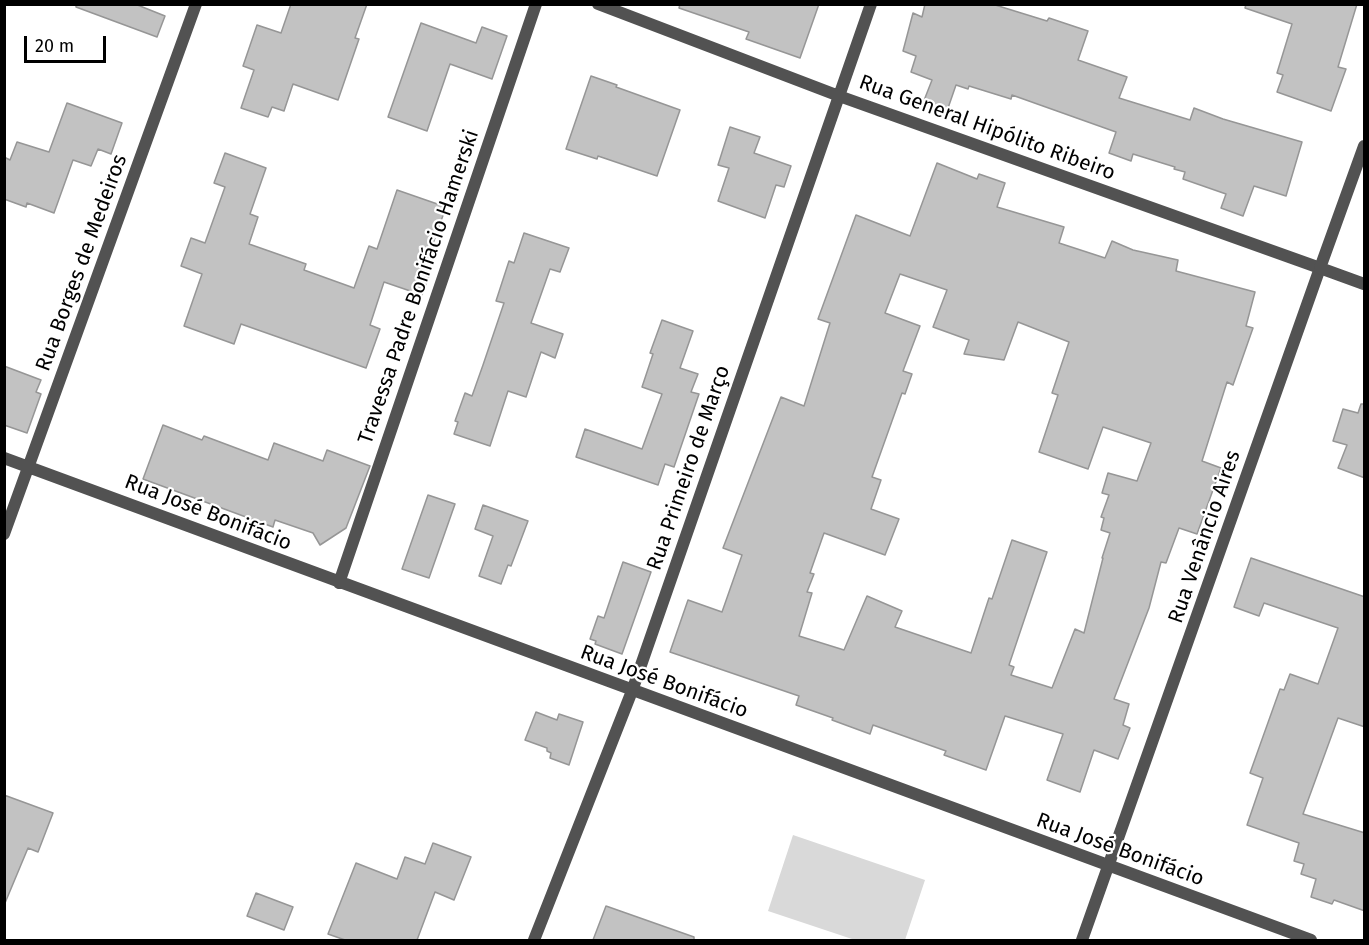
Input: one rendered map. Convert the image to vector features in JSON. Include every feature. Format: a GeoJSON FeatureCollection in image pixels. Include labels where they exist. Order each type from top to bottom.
{"type":"FeatureCollection","features":[{"type":"Feature","properties":{"kind":"street","name":"Rua Borges de Medeiros"},"geometry":{"type":"LineString","coordinates":[[4,534],[196,4]]}},
{"type":"Feature","properties":{"kind":"street","name":"Travessa Padre Bonifácio Hamerski"},"geometry":{"type":"LineString","coordinates":[[339,583],[536,4]]}},
{"type":"Feature","properties":{"kind":"street","name":"Rua General Hipólito Ribeiro"},"geometry":{"type":"LineString","coordinates":[[598,4],[839,96],[1365,284]]}},
{"type":"Feature","properties":{"kind":"street","name":"Rua Primeiro de Março"},"geometry":{"type":"LineString","coordinates":[[534,940],[632,691],[871,4]]}},
{"type":"Feature","properties":{"kind":"street","name":"Rua Venâncio Aires"},"geometry":{"type":"LineString","coordinates":[[1082,940],[1365,146]]}},
{"type":"Feature","properties":{"kind":"street","name":"Rua José Bonifácio"},"geometry":{"type":"LineString","coordinates":[[4,458],[1311,940]]}},
{"type":"Feature","properties":{"kind":"shaded area"},"geometry":{"type":"Polygon","coordinates":[[[793,835],[925,880],[905,940],[855,940],[768,911],[793,835]]]}},
{"type":"Feature","properties":{"kind":"building"},"geometry":{"type":"Polygon","coordinates":[[[76,4],[135,4],[165,16],[157,37],[76,7],[76,4]]]}},
{"type":"Feature","properties":{"kind":"building"},"geometry":{"type":"Polygon","coordinates":[[[291,4],[367,4],[355,38],[359,39],[338,100],[293,84],[284,111],[272,107],[268,117],[241,108],[254,70],[243,66],[257,25],[281,33],[291,4]]]}},
{"type":"Feature","properties":{"kind":"building"},"geometry":{"type":"Polygon","coordinates":[[[680,4],[819,4],[800,58],[746,39],[749,32],[679,8],[680,4]]]}},
{"type":"Feature","properties":{"kind":"building"},"geometry":{"type":"Polygon","coordinates":[[[925,4],[992,4],[1047,21],[1049,18],[1088,31],[1078,60],[1127,77],[1119,98],[1190,120],[1194,108],[1302,142],[1286,196],[1254,186],[1243,216],[1221,208],[1226,194],[1183,179],[1185,172],[1174,169],[1175,167],[1133,154],[1131,161],[1109,153],[1116,132],[1012,95],[1011,99],[969,86],[968,89],[956,85],[947,111],[923,103],[932,80],[911,72],[916,56],[903,51],[913,13],[922,17],[925,4]]]}},
{"type":"Feature","properties":{"kind":"building"},"geometry":{"type":"Polygon","coordinates":[[[1246,4],[1357,4],[1338,67],[1346,69],[1331,111],[1277,92],[1283,75],[1277,73],[1292,24],[1245,8],[1246,4]]]}},
{"type":"Feature","properties":{"kind":"building"},"geometry":{"type":"Polygon","coordinates":[[[421,23],[476,43],[482,27],[507,36],[492,79],[450,64],[427,131],[388,117],[421,23]]]}},
{"type":"Feature","properties":{"kind":"building"},"geometry":{"type":"Polygon","coordinates":[[[591,76],[680,110],[657,176],[598,156],[597,159],[566,149],[591,76]]]}},
{"type":"Feature","properties":{"kind":"building"},"geometry":{"type":"Polygon","coordinates":[[[67,103],[122,123],[111,154],[98,149],[91,166],[73,160],[54,213],[27,203],[26,207],[4,199],[4,157],[10,160],[17,142],[49,152],[67,103]]]}},
{"type":"Feature","properties":{"kind":"building"},"geometry":{"type":"Polygon","coordinates":[[[730,127],[760,137],[754,153],[791,166],[784,187],[776,185],[765,218],[718,201],[729,168],[718,165],[730,127]]]}},
{"type":"Feature","properties":{"kind":"building"},"geometry":{"type":"Polygon","coordinates":[[[225,153],[266,168],[250,214],[258,217],[249,244],[306,264],[304,270],[354,288],[369,246],[377,249],[397,190],[446,207],[425,266],[432,268],[422,295],[384,282],[370,325],[380,329],[366,368],[241,324],[234,344],[184,326],[202,274],[181,266],[191,238],[205,243],[225,187],[214,183],[225,153]]]}},
{"type":"Feature","properties":{"kind":"building"},"geometry":{"type":"Polygon","coordinates":[[[937,163],[977,179],[979,174],[1005,183],[997,207],[1064,227],[1059,243],[1105,258],[1112,241],[1133,250],[1178,260],[1176,271],[1255,292],[1246,326],[1253,328],[1233,385],[1227,382],[1202,461],[1221,468],[1197,534],[1179,528],[1166,563],[1161,562],[1149,608],[1114,699],[1129,704],[1123,725],[1130,728],[1118,759],[1094,750],[1080,792],[1047,780],[1063,734],[1005,716],[986,770],[944,755],[946,751],[873,725],[870,734],[832,720],[833,718],[796,705],[799,696],[670,652],[688,600],[722,612],[742,555],[723,548],[781,397],[804,406],[830,323],[818,319],[856,215],[910,236],[937,163]],[[900,274],[885,313],[920,326],[903,371],[912,374],[905,394],[902,393],[872,477],[881,480],[871,509],[899,519],[885,555],[824,533],[810,573],[814,574],[807,592],[812,593],[799,636],[844,650],[867,596],[902,611],[895,627],[971,653],[989,598],[992,599],[1012,540],[1047,552],[1009,665],[1014,667],[1011,675],[1052,688],[1075,629],[1084,633],[1110,533],[1101,530],[1104,518],[1101,517],[1109,495],[1102,493],[1108,473],[1137,481],[1151,443],[1103,427],[1088,469],[1039,452],[1058,395],[1052,393],[1069,342],[1018,322],[1004,360],[964,354],[969,340],[933,327],[947,290],[900,274]]]}},
{"type":"Feature","properties":{"kind":"building"},"geometry":{"type":"Polygon","coordinates":[[[524,233],[569,248],[560,272],[550,269],[531,323],[563,334],[555,358],[541,352],[526,397],[508,391],[490,446],[454,434],[458,422],[455,421],[465,393],[472,396],[504,303],[496,301],[509,261],[514,263],[524,233]]]}},
{"type":"Feature","properties":{"kind":"building"},"geometry":{"type":"Polygon","coordinates":[[[662,320],[693,331],[680,368],[698,374],[691,392],[699,394],[674,467],[665,464],[658,485],[576,457],[585,429],[642,449],[662,394],[642,387],[653,354],[650,353],[662,320]]]}},
{"type":"Feature","properties":{"kind":"building"},"geometry":{"type":"Polygon","coordinates":[[[4,366],[41,380],[36,392],[41,394],[27,433],[4,425],[4,366]]]}},
{"type":"Feature","properties":{"kind":"building"},"geometry":{"type":"Polygon","coordinates":[[[1361,404],[1365,404],[1365,478],[1338,468],[1347,445],[1333,441],[1343,409],[1358,413],[1361,404]]]}},
{"type":"Feature","properties":{"kind":"building"},"geometry":{"type":"Polygon","coordinates":[[[163,425],[202,440],[204,436],[268,460],[274,443],[323,461],[327,450],[370,466],[346,528],[320,545],[313,533],[275,520],[273,527],[143,479],[163,425]]]}},
{"type":"Feature","properties":{"kind":"building"},"geometry":{"type":"Polygon","coordinates":[[[428,495],[455,504],[429,578],[402,569],[428,495]]]}},
{"type":"Feature","properties":{"kind":"building"},"geometry":{"type":"Polygon","coordinates":[[[483,505],[528,521],[511,566],[508,565],[501,584],[479,576],[493,536],[475,529],[483,505]]]}},
{"type":"Feature","properties":{"kind":"building"},"geometry":{"type":"Polygon","coordinates":[[[1251,558],[1365,597],[1365,727],[1338,718],[1303,814],[1365,833],[1365,911],[1334,900],[1332,904],[1311,897],[1316,879],[1301,874],[1304,864],[1294,861],[1299,843],[1247,825],[1263,778],[1250,773],[1280,689],[1284,690],[1290,674],[1318,684],[1338,628],[1264,603],[1259,616],[1234,607],[1251,558]]]}},
{"type":"Feature","properties":{"kind":"building"},"geometry":{"type":"Polygon","coordinates":[[[623,562],[651,572],[622,654],[595,644],[596,641],[590,639],[598,616],[604,618],[623,562]]]}},
{"type":"Feature","properties":{"kind":"building"},"geometry":{"type":"Polygon","coordinates":[[[536,712],[557,720],[559,714],[583,722],[569,765],[550,758],[551,753],[547,751],[547,748],[525,740],[536,712]]]}},
{"type":"Feature","properties":{"kind":"building"},"geometry":{"type":"Polygon","coordinates":[[[4,795],[53,813],[38,852],[28,848],[5,903],[4,795]]]}},
{"type":"Feature","properties":{"kind":"building"},"geometry":{"type":"Polygon","coordinates":[[[433,843],[471,857],[454,900],[435,892],[417,940],[345,940],[328,934],[356,863],[397,879],[405,857],[425,864],[433,843]]]}},
{"type":"Feature","properties":{"kind":"building"},"geometry":{"type":"Polygon","coordinates":[[[256,893],[293,907],[284,930],[247,916],[256,893]]]}},
{"type":"Feature","properties":{"kind":"building"},"geometry":{"type":"Polygon","coordinates":[[[606,906],[694,937],[694,940],[593,940],[606,906]]]}}]}
